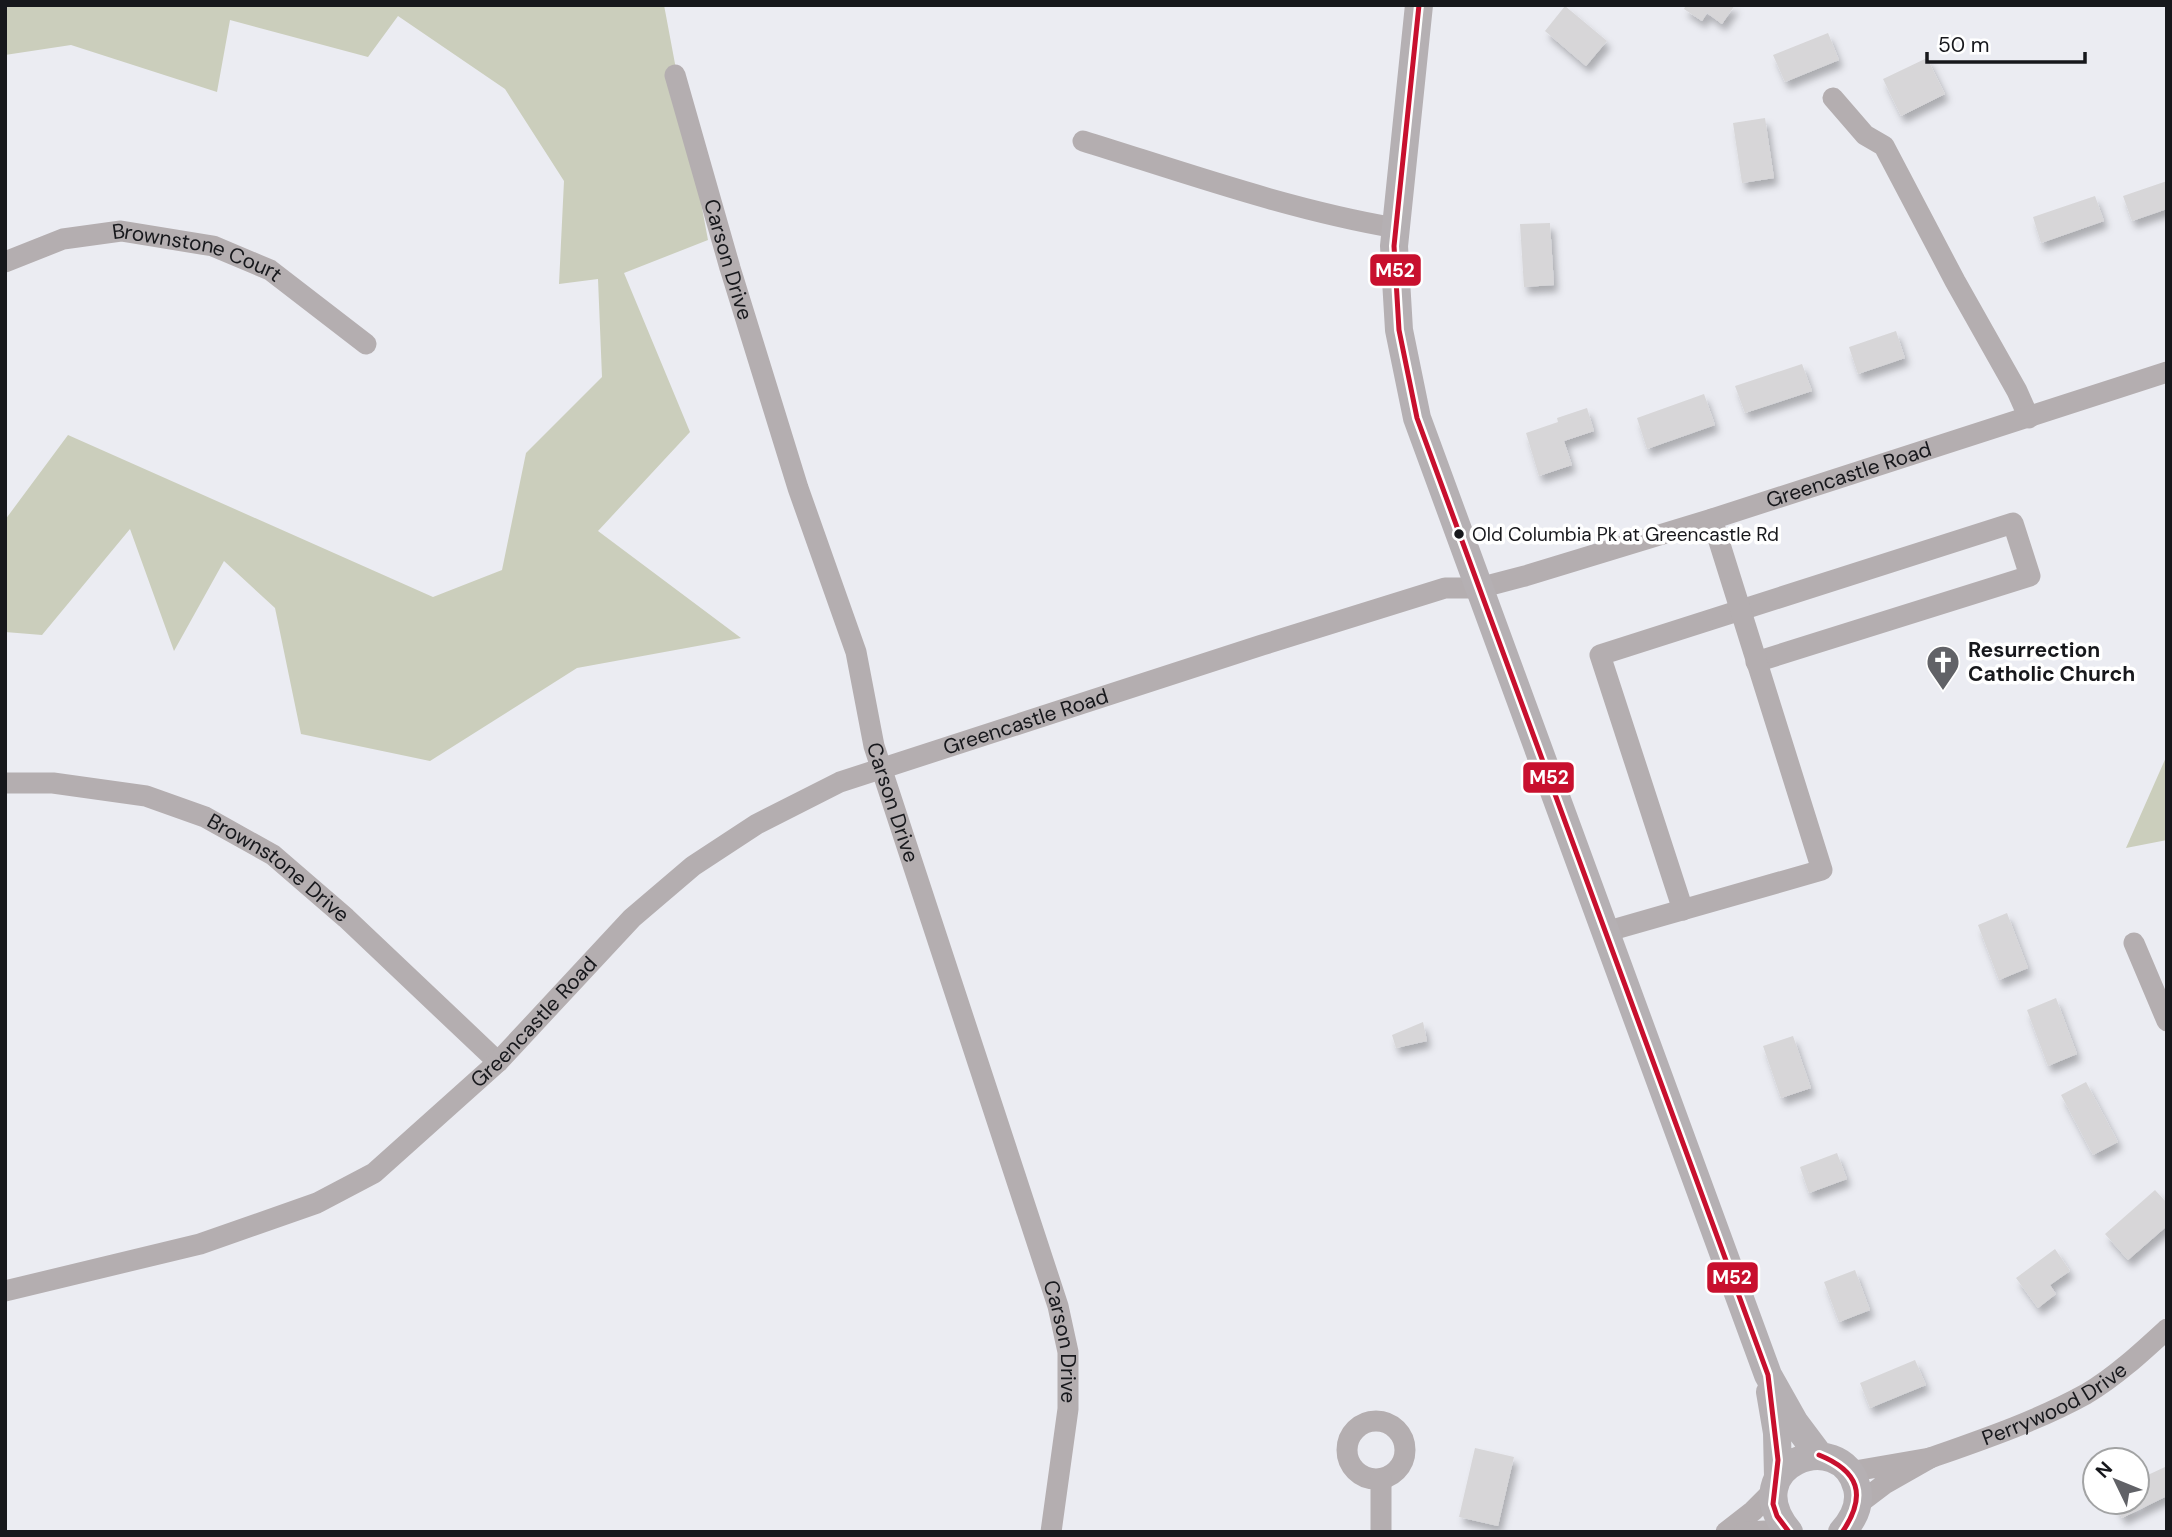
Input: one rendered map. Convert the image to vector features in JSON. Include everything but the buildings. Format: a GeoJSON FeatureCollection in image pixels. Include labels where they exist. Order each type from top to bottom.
{"type":"FeatureCollection","features":[{"type":"Feature","properties":{"kind":"main road"},"geometry":{"type":"LineString","coordinates":[[1419,5],[1394,247],[1399,330],[1417,418],[1768,1376],[1795,1423],[1819,1455]]}},
{"type":"Feature","properties":{"kind":"main road"},"geometry":{"type":"LineString","coordinates":[[1768,1376],[1777,1433],[1773,1506],[1788,1531]]}},
{"type":"Feature","properties":{"kind":"main road"},"geometry":{"type":"LineString","coordinates":[[1775,1484],[1787,1465],[1800,1458],[1819,1455],[1834,1460],[1849,1472],[1858,1492],[1853,1519],[1843,1531]]}},
{"type":"Feature","properties":{"kind":"street","name":"Carson Drive"},"geometry":{"type":"LineString","coordinates":[[675,75],[730,268],[794,476],[856,652],[874,746],[1058,1306],[1068,1352],[1068,1409],[1051,1532]]}},
{"type":"Feature","properties":{"kind":"street"},"geometry":{"type":"LineString","coordinates":[[1833,99],[1865,135],[1884,146],[2017,391],[2029,418]]}},
{"type":"Feature","properties":{"kind":"street"},"geometry":{"type":"LineString","coordinates":[[1083,141],[1229,186],[1396,228]]}},
{"type":"Feature","properties":{"kind":"street","name":"Brownstone Court"},"geometry":{"type":"LineString","coordinates":[[5,262],[63,239],[121,231],[213,246],[270,270],[366,344]]}},
{"type":"Feature","properties":{"kind":"street","name":"Greencastle Road"},"geometry":{"type":"LineString","coordinates":[[5,1290],[200,1244],[317,1203],[374,1173],[498,1062],[632,918],[693,866],[757,824],[840,782],[1445,588],[1479,588],[1525,576],[1712,519],[2167,372]]}},
{"type":"Feature","properties":{"kind":"street"},"geometry":{"type":"LineString","coordinates":[[1605,932],[1822,870],[1712,519]]}},
{"type":"Feature","properties":{"kind":"street"},"geometry":{"type":"LineString","coordinates":[[1683,910],[1600,655],[2013,523],[2030,576],[1756,662]]}},
{"type":"Feature","properties":{"kind":"street","name":"Brownstone Drive"},"geometry":{"type":"LineString","coordinates":[[5,783],[53,783],[146,796],[205,817],[274,855],[346,918],[498,1062]]}},
{"type":"Feature","properties":{"kind":"street"},"geometry":{"type":"LineString","coordinates":[[2134,943],[2167,1021]]}},
{"type":"Feature","properties":{"kind":"street","name":"Perrywood Drive"},"geometry":{"type":"LineString","coordinates":[[1849,1472],[1930,1458],[2014,1429],[2088,1393],[2167,1329]]}},
{"type":"Feature","properties":{"kind":"street","name":"Perrywood Drive"},"geometry":{"type":"LineString","coordinates":[[1857,1505],[1886,1483],[1930,1458]]}},
{"type":"Feature","properties":{"kind":"street"},"geometry":{"type":"LineString","coordinates":[[1381,1479],[1381,1532]]}},
{"type":"Feature","properties":{"kind":"street"},"geometry":{"type":"LineString","coordinates":[[1726,1532],[1753,1511],[1775,1484]]}},
{"type":"Feature","properties":{"kind":"street"},"geometry":{"type":"LineString","coordinates":[[1744,1532],[1788,1531]]}},
{"type":"Feature","properties":{"kind":"green space"},"geometry":{"type":"Polygon","coordinates":[[[5,5],[664,5],[708,240],[624,273],[690,432],[598,531],[741,638],[577,668],[430,761],[301,734],[275,608],[224,561],[174,651],[130,529],[42,635],[5,632],[5,520],[68,435],[433,597],[502,570],[526,453],[602,377],[598,279],[559,284],[564,181],[505,89],[398,16],[368,57],[230,20],[217,92],[71,45],[5,55],[5,5]]]}},
{"type":"Feature","properties":{"kind":"green space"},"geometry":{"type":"Polygon","coordinates":[[[2167,755],[2167,840],[2126,848],[2167,755]]]}},
{"type":"Feature","properties":{"kind":"transit line","name":"M52"},"geometry":{"type":"LineString","coordinates":[[1419,5],[1394,246],[1399,330],[1417,418],[1768,1375],[1778,1460],[1773,1504],[1777,1516],[1789,1532]]}},
{"type":"Feature","properties":{"kind":"transit line","name":"M52"},"geometry":{"type":"LineString","coordinates":[[1819,1455],[1843,1469],[1855,1486],[1855,1506],[1843,1531]]}},
{"type":"Feature","properties":{"kind":"place","name":"Old Columbia Pk at Greencastle Rd"},"geometry":{"type":"Point","coordinates":[1459,534]}},
{"type":"Feature","properties":{"kind":"place","name":"Resurrection Catholic Church"},"geometry":{"type":"Point","coordinates":[1943,692]}}]}
